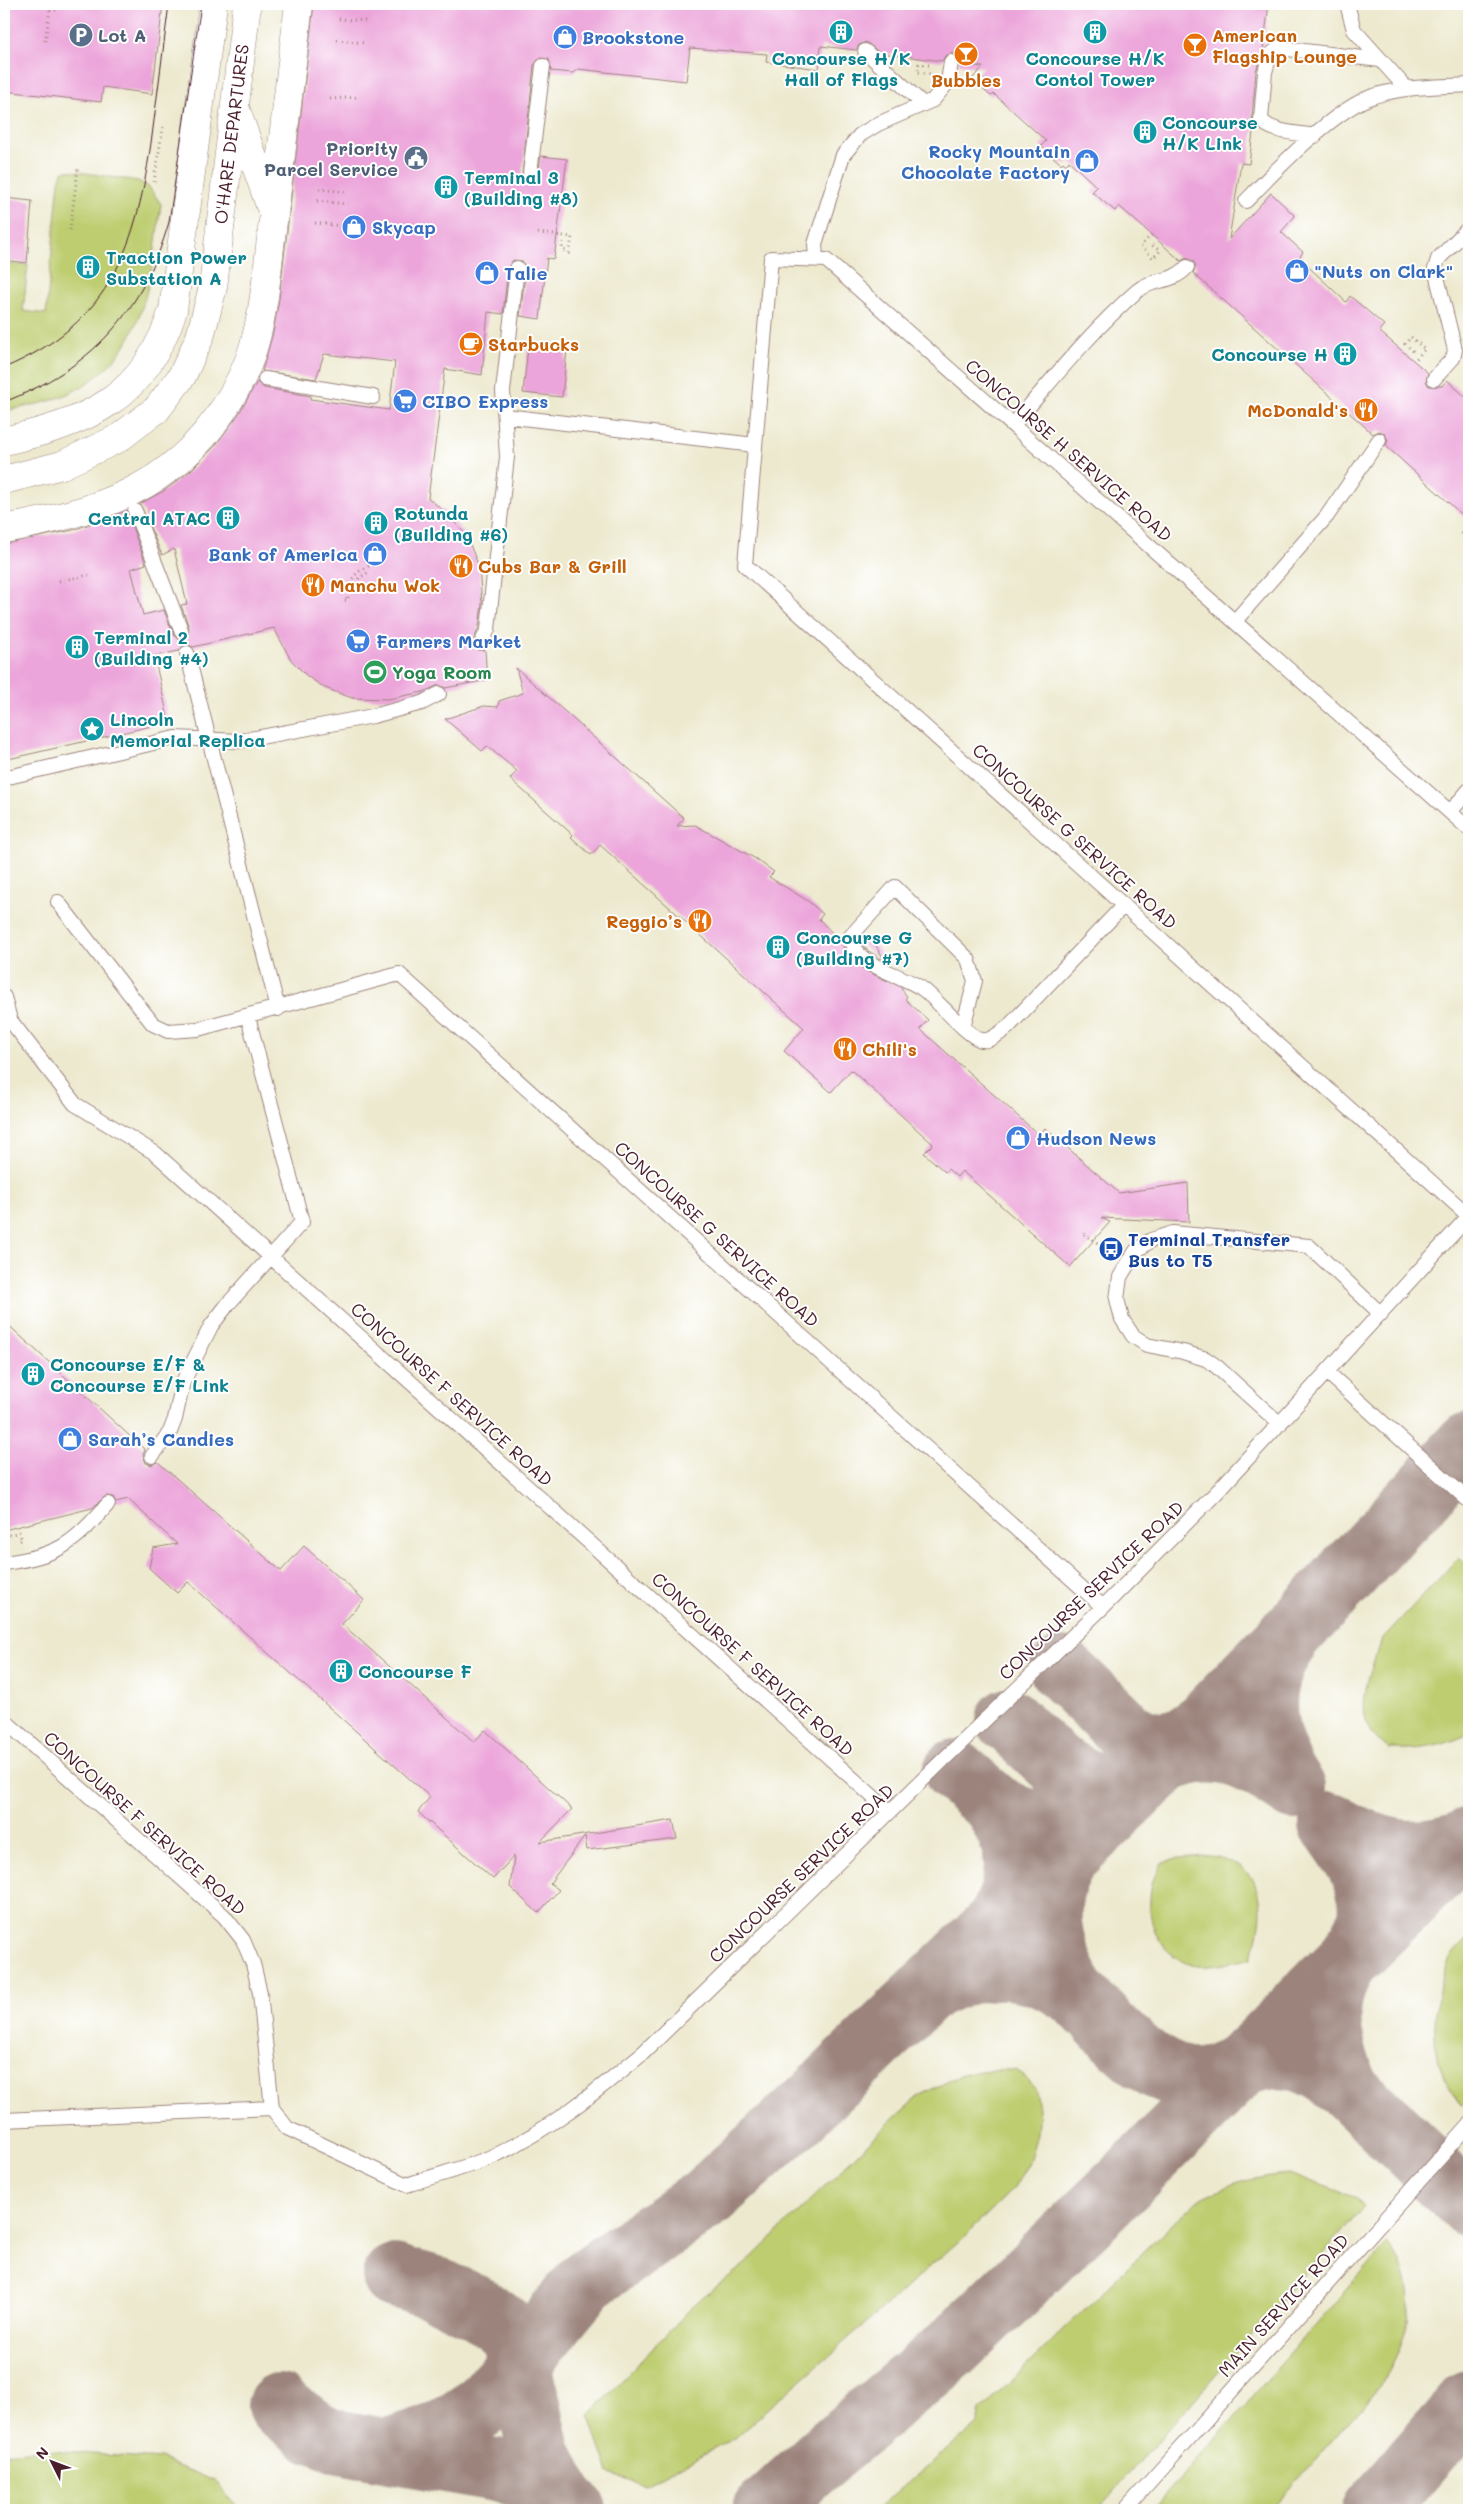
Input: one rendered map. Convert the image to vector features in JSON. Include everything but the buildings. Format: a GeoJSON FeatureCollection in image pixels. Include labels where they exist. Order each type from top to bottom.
{"type":"FeatureCollection","features":[{"type":"Feature","properties":{"kind":"street"},"geometry":{"type":"LineString","coordinates":[[4,441],[46,431],[94,412],[116,398],[132,383],[165,335],[173,310],[213,4]]}},
{"type":"Feature","properties":{"kind":"street","name":"O'HARE DEPARTURES"},"geometry":{"type":"LineString","coordinates":[[4,480],[62,465],[119,438],[156,409],[182,376],[200,337],[213,287],[247,4]]}},
{"type":"Feature","properties":{"kind":"street"},"geometry":{"type":"LineString","coordinates":[[12,525],[105,504],[144,486],[179,461],[198,443],[215,422],[229,400],[246,369],[262,311],[299,4]]}},
{"type":"Feature","properties":{"kind":"street"},"geometry":{"type":"LineString","coordinates":[[234,104],[274,214]]}},
{"type":"Feature","properties":{"kind":"lane"},"geometry":{"type":"LineString","coordinates":[[1347,4],[1354,30],[1406,88]]}},
{"type":"Feature","properties":{"kind":"lane"},"geometry":{"type":"LineString","coordinates":[[1315,136],[1272,128],[1264,124],[1261,119],[1265,72],[1270,55],[1279,48],[1380,60]]}},
{"type":"Feature","properties":{"kind":"lane"},"geometry":{"type":"LineString","coordinates":[[864,51],[923,104]]}},
{"type":"Feature","properties":{"kind":"lane"},"geometry":{"type":"LineString","coordinates":[[816,259],[815,244],[843,155],[860,135],[878,124],[933,100],[948,82],[951,62]]}},
{"type":"Feature","properties":{"kind":"lane"},"geometry":{"type":"LineString","coordinates":[[530,172],[543,66]]}},
{"type":"Feature","properties":{"kind":"lane"},"geometry":{"type":"LineString","coordinates":[[1246,201],[1283,164],[1315,136],[1343,113],[1372,96],[1406,88],[1469,85]]}},
{"type":"Feature","properties":{"kind":"lane"},"geometry":{"type":"LineString","coordinates":[[1434,379],[1452,358],[1455,350],[1435,270],[1438,259],[1469,228]]}},
{"type":"Feature","properties":{"kind":"lane","name":"CONCOURSE H SERVICE ROAD"},"geometry":{"type":"LineString","coordinates":[[755,445],[771,258],[826,260],[1469,829]]}},
{"type":"Feature","properties":{"kind":"lane"},"geometry":{"type":"LineString","coordinates":[[1013,425],[1109,315],[1141,288],[1179,276],[1187,267]]}},
{"type":"Feature","properties":{"kind":"lane"},"geometry":{"type":"LineString","coordinates":[[482,642],[488,629],[501,524],[507,457],[502,391],[517,268]]}},
{"type":"Feature","properties":{"kind":"lane"},"geometry":{"type":"LineString","coordinates":[[265,379],[373,397]]}},
{"type":"Feature","properties":{"kind":"lane"},"geometry":{"type":"LineString","coordinates":[[505,416],[755,445]]}},
{"type":"Feature","properties":{"kind":"lane"},"geometry":{"type":"LineString","coordinates":[[1235,621],[1328,516],[1346,490],[1360,464],[1379,440]]}},
{"type":"Feature","properties":{"kind":"lane","name":"CONCOURSE G SERVICE ROAD"},"geometry":{"type":"LineString","coordinates":[[755,445],[745,565],[1469,1216]]}},
{"type":"Feature","properties":{"kind":"lane"},"geometry":{"type":"LineString","coordinates":[[135,511],[181,630]]}},
{"type":"Feature","properties":{"kind":"lane"},"geometry":{"type":"LineString","coordinates":[[58,902],[153,1024],[168,1031],[198,1029],[278,1009],[187,653]]}},
{"type":"Feature","properties":{"kind":"lane"},"geometry":{"type":"LineString","coordinates":[[4,778],[175,738],[239,741],[373,716],[422,703],[439,694]]}},
{"type":"Feature","properties":{"kind":"lane"},"geometry":{"type":"LineString","coordinates":[[1450,812],[1469,790]]}},
{"type":"Feature","properties":{"kind":"lane"},"geometry":{"type":"LineString","coordinates":[[963,1027],[976,981],[968,959],[895,888],[850,937],[852,948],[864,959],[924,990],[963,1027],[979,1040],[987,1040],[1008,1027],[1124,905]]}},
{"type":"Feature","properties":{"kind":"lane","name":"CONCOURSE G SERVICE ROAD"},"geometry":{"type":"LineString","coordinates":[[278,1009],[399,974],[1103,1607]]}},
{"type":"Feature","properties":{"kind":"lane","name":"CONCOURSE F SERVICE ROAD"},"geometry":{"type":"LineString","coordinates":[[4,997],[10,1020],[75,1104],[155,1153],[890,1812]]}},
{"type":"Feature","properties":{"kind":"lane"},"geometry":{"type":"LineString","coordinates":[[152,1456],[170,1432],[175,1419],[183,1382],[211,1326],[228,1304],[302,1222],[248,1017]]}},
{"type":"Feature","properties":{"kind":"lane","name":"CONCOURSE SERVICE ROAD"},"geometry":{"type":"LineString","coordinates":[[272,2108],[287,2128],[407,2185],[467,2167],[494,2156],[539,2130],[591,2096],[643,2053],[1103,1607],[1328,1373],[1469,1216]]}},
{"type":"Feature","properties":{"kind":"lane"},"geometry":{"type":"LineString","coordinates":[[1280,1424],[1206,1359],[1147,1345],[1133,1336],[1122,1319],[1117,1299],[1120,1276],[1136,1251],[1151,1240],[1173,1233],[1309,1246],[1381,1314]]}},
{"type":"Feature","properties":{"kind":"lane"},"geometry":{"type":"LineString","coordinates":[[1328,1373],[1469,1502]]}},
{"type":"Feature","properties":{"kind":"lane"},"geometry":{"type":"LineString","coordinates":[[4,1563],[37,1559],[69,1543],[108,1504]]}},
{"type":"Feature","properties":{"kind":"lane","name":"CONCOURSE F SERVICE ROAD"},"geometry":{"type":"LineString","coordinates":[[4,1720],[224,1916],[243,1940],[253,1964],[260,1994],[272,2108]]}},
{"type":"Feature","properties":{"kind":"lane"},"geometry":{"type":"LineString","coordinates":[[4,2120],[272,2108]]}},
{"type":"Feature","properties":{"kind":"lane","name":"MAIN SERVICE ROAD"},"geometry":{"type":"LineString","coordinates":[[1125,2510],[1469,2124]]}},
{"type":"Feature","properties":{"kind":"path"},"geometry":{"type":"LineString","coordinates":[[45,41],[50,4]]}},
{"type":"Feature","properties":{"kind":"path"},"geometry":{"type":"LineString","coordinates":[[382,12],[383,4]]}},
{"type":"Feature","properties":{"kind":"path"},"geometry":{"type":"LineString","coordinates":[[50,10],[59,10]]}},
{"type":"Feature","properties":{"kind":"path"},"geometry":{"type":"LineString","coordinates":[[339,19],[369,21]]}},
{"type":"Feature","properties":{"kind":"path"},"geometry":{"type":"LineString","coordinates":[[337,40],[366,43]]}},
{"type":"Feature","properties":{"kind":"path"},"geometry":{"type":"LineString","coordinates":[[929,65],[919,64],[917,72],[933,74]]}},
{"type":"Feature","properties":{"kind":"path"},"geometry":{"type":"LineString","coordinates":[[330,99],[360,97]]}},
{"type":"Feature","properties":{"kind":"path"},"geometry":{"type":"LineString","coordinates":[[154,182],[162,127]]}},
{"type":"Feature","properties":{"kind":"path"},"geometry":{"type":"LineString","coordinates":[[70,230],[78,168]]}},
{"type":"Feature","properties":{"kind":"path"},"geometry":{"type":"LineString","coordinates":[[319,189],[348,192]]}},
{"type":"Feature","properties":{"kind":"path"},"geometry":{"type":"LineString","coordinates":[[317,201],[347,204]]}},
{"type":"Feature","properties":{"kind":"path"},"geometry":{"type":"LineString","coordinates":[[315,223],[344,226]]}},
{"type":"Feature","properties":{"kind":"path"},"geometry":{"type":"LineString","coordinates":[[538,233],[572,237],[569,253],[562,249],[563,242]]}},
{"type":"Feature","properties":{"kind":"path"},"geometry":{"type":"LineString","coordinates":[[1151,234],[1140,246],[1154,258],[1160,251],[1152,245]]}},
{"type":"Feature","properties":{"kind":"path"},"geometry":{"type":"LineString","coordinates":[[1413,351],[1405,344],[1411,337],[1425,349],[1414,361]]}},
{"type":"Feature","properties":{"kind":"path"},"geometry":{"type":"LineString","coordinates":[[1469,526],[1461,535],[1469,542]]}},
{"type":"Feature","properties":{"kind":"path"},"geometry":{"type":"LineString","coordinates":[[345,600],[348,600],[349,585],[355,574],[366,566],[380,564],[381,561]]}},
{"type":"Feature","properties":{"kind":"path"},"geometry":{"type":"LineString","coordinates":[[354,588],[359,578],[369,572]]}},
{"type":"Feature","properties":{"kind":"path"},"geometry":{"type":"LineString","coordinates":[[355,574],[359,578]]}},
{"type":"Feature","properties":{"kind":"path"},"geometry":{"type":"LineString","coordinates":[[59,581],[89,575]]}},
{"type":"Feature","properties":{"kind":"path"},"geometry":{"type":"LineString","coordinates":[[1084,1234],[1127,1263]]}},
{"type":"Feature","properties":{"kind":"path"},"geometry":{"type":"LineString","coordinates":[[9,1535],[19,1532],[22,1540],[13,1543]]}},
{"type":"Feature","properties":{"kind":"green space"},"geometry":{"type":"Polygon","coordinates":[[[66,170],[138,181],[149,187],[161,204],[147,290],[139,316],[128,341],[112,362],[91,381],[56,399],[4,411],[4,264],[28,265],[23,311],[46,314],[59,181],[62,173],[66,170]]]}},
{"type":"Feature","properties":{"kind":"green space"},"geometry":{"type":"Polygon","coordinates":[[[1458,1558],[1469,1568],[1469,1734],[1430,1747],[1389,1749],[1372,1733],[1365,1716],[1365,1694],[1374,1659],[1382,1639],[1458,1558]]]}},
{"type":"Feature","properties":{"kind":"green space"},"geometry":{"type":"Polygon","coordinates":[[[1202,1855],[1223,1859],[1239,1866],[1250,1877],[1258,1890],[1261,1905],[1260,1922],[1257,1940],[1250,1959],[1209,1966],[1186,1963],[1175,1957],[1167,1949],[1155,1930],[1150,1908],[1150,1897],[1153,1880],[1161,1864],[1173,1859],[1202,1855]]]}},
{"type":"Feature","properties":{"kind":"green space"},"geometry":{"type":"Polygon","coordinates":[[[1469,1937],[1469,2098],[1462,2106],[1439,2066],[1436,2054],[1435,2024],[1442,1978],[1447,1965],[1455,1952],[1469,1937]]]}},
{"type":"Feature","properties":{"kind":"green space"},"geometry":{"type":"Polygon","coordinates":[[[1015,2070],[1026,2078],[1036,2090],[1039,2109],[1037,2134],[1029,2162],[1013,2189],[967,2234],[735,2438],[645,2485],[609,2473],[589,2415],[698,2301],[745,2264],[920,2095],[959,2076],[980,2071],[1015,2070]]]}},
{"type":"Feature","properties":{"kind":"green space"},"geometry":{"type":"Polygon","coordinates":[[[1291,2174],[1357,2198],[1365,2206],[1097,2510],[876,2510],[977,2424],[980,2411],[1197,2200],[1220,2189],[1243,2182],[1291,2174]]]}},
{"type":"Feature","properties":{"kind":"green space"},"geometry":{"type":"Polygon","coordinates":[[[1388,2242],[1405,2277],[1409,2295],[1409,2313],[1401,2348],[1383,2383],[1270,2510],[1153,2510],[1388,2242]]]}},
{"type":"Feature","properties":{"kind":"green space"},"geometry":{"type":"Polygon","coordinates":[[[39,2450],[160,2459],[217,2482],[239,2510],[4,2510],[4,2453],[39,2450]]]}},
{"type":"Feature","properties":{"kind":"taxiway"},"geometry":{"type":"LineString","coordinates":[[388,2450],[442,2433],[484,2405],[587,2280],[706,2198],[797,2116],[1165,1762],[1289,1636],[1469,1444]]}},
{"type":"Feature","properties":{"kind":"taxiway"},"geometry":{"type":"LineString","coordinates":[[1165,1762],[1183,1755],[1201,1752],[1217,1752],[1232,1755],[1248,1760],[1294,1788],[1274,1752],[1265,1715],[1265,1696],[1269,1677],[1276,1658],[1287,1640]]}},
{"type":"Feature","properties":{"kind":"taxiway"},"geometry":{"type":"LineString","coordinates":[[1061,1669],[1126,1731]]}},
{"type":"Feature","properties":{"kind":"taxiway"},"geometry":{"type":"LineString","coordinates":[[1008,1720],[1058,1766]]}},
{"type":"Feature","properties":{"kind":"taxiway"},"geometry":{"type":"LineString","coordinates":[[1000,1919],[1013,1889],[1016,1860],[1009,1833],[993,1804],[1014,1816],[1038,1823],[1060,1824],[1082,1821],[1102,1814],[1119,1804],[1131,1791],[1138,1774],[1136,1754],[1126,1731],[1144,1741],[1161,1744],[1179,1740],[1196,1730]]}},
{"type":"Feature","properties":{"kind":"taxiway"},"geometry":{"type":"LineString","coordinates":[[932,1987],[971,1972],[1007,1968],[1025,1970],[1043,1976],[1079,1997],[1070,1983],[1056,1952],[1050,1920],[1050,1903],[1053,1887],[1075,1838],[1080,1822],[1078,1798],[1058,1766],[1085,1780],[1105,1786],[1126,1783],[1155,1772]]}},
{"type":"Feature","properties":{"kind":"taxiway"},"geometry":{"type":"LineString","coordinates":[[955,1771],[993,1804]]}},
{"type":"Feature","properties":{"kind":"taxiway"},"geometry":{"type":"LineString","coordinates":[[1079,1997],[1115,2034],[1142,2058],[1173,2075],[1189,2079],[1202,2079],[1256,2060],[1284,2057],[1310,2064],[1322,2070],[1348,2089],[1334,2050],[1329,2023],[1329,2010],[1331,1996],[1338,1976],[1366,1930],[1371,1902],[1368,1888],[1355,1860],[1331,1824],[1365,1842],[1397,1851],[1430,1851],[1467,1842]]}},
{"type":"Feature","properties":{"kind":"taxiway"},"geometry":{"type":"LineString","coordinates":[[765,2510],[826,2454],[950,2350],[1126,2181],[1469,1839]]}},
{"type":"Feature","properties":{"kind":"taxiway"},"geometry":{"type":"LineString","coordinates":[[1348,2089],[1469,2205]]}},
{"type":"Feature","properties":{"kind":"taxiway"},"geometry":{"type":"LineString","coordinates":[[394,2276],[432,2287],[482,2310],[510,2331],[520,2364],[540,2455],[565,2501]]}},
{"type":"Feature","properties":{"kind":"taxiway"},"geometry":{"type":"LineString","coordinates":[[1374,2510],[1469,2403]]}},
{"type":"Feature","properties":{"kind":"taxiway"},"geometry":{"type":"LineString","coordinates":[[279,2406],[314,2432],[340,2442],[507,2472],[543,2488],[575,2510]]}},
{"type":"Feature","properties":{"kind":"tram line"},"geometry":{"type":"LineString","coordinates":[[4,368],[41,349],[71,328],[95,303],[113,275],[127,245],[138,211],[146,175],[169,4]]}},
{"type":"Feature","properties":{"kind":"tram line"},"geometry":{"type":"LineString","coordinates":[[4,402],[35,388],[63,372],[88,354],[110,333],[129,310],[145,283],[169,222],[201,4]]}},
{"type":"Feature","properties":{"kind":"place","name":"Concourse H/K Hall of Flags"},"geometry":{"type":"Point","coordinates":[841,32]}},
{"type":"Feature","properties":{"kind":"place","name":"Concourse H/K Contol Tower"},"geometry":{"type":"Point","coordinates":[1095,32]}},
{"type":"Feature","properties":{"kind":"place","name":"Lot A"},"geometry":{"type":"Point","coordinates":[81,35]}},
{"type":"Feature","properties":{"kind":"place","name":"Brookstone"},"geometry":{"type":"Point","coordinates":[565,37]}},
{"type":"Feature","properties":{"kind":"place","name":"American Flagship Lounge"},"geometry":{"type":"Point","coordinates":[1195,45]}},
{"type":"Feature","properties":{"kind":"place","name":"Bubbles"},"geometry":{"type":"Point","coordinates":[966,54]}},
{"type":"Feature","properties":{"kind":"place","name":"Concourse H/K Link"},"geometry":{"type":"Point","coordinates":[1145,132]}},
{"type":"Feature","properties":{"kind":"place","name":"Priority Parcel Service"},"geometry":{"type":"Point","coordinates":[416,158]}},
{"type":"Feature","properties":{"kind":"place","name":"Rocky Mountain Chocolate Factory"},"geometry":{"type":"Point","coordinates":[1087,161]}},
{"type":"Feature","properties":{"kind":"place","name":"Terminal 3 (Building #8)"},"geometry":{"type":"Point","coordinates":[446,187]}},
{"type":"Feature","properties":{"kind":"place","name":"Skycap"},"geometry":{"type":"Point","coordinates":[354,227]}},
{"type":"Feature","properties":{"kind":"place","name":"Traction Power Substation A"},"geometry":{"type":"Point","coordinates":[88,267]}},
{"type":"Feature","properties":{"kind":"place","name":"\"Nuts on Clark\""},"geometry":{"type":"Point","coordinates":[1297,271]}},
{"type":"Feature","properties":{"kind":"place","name":"Talie"},"geometry":{"type":"Point","coordinates":[487,273]}},
{"type":"Feature","properties":{"kind":"place","name":"Starbucks"},"geometry":{"type":"Point","coordinates":[471,344]}},
{"type":"Feature","properties":{"kind":"place","name":"Concourse H"},"geometry":{"type":"Point","coordinates":[1345,354]}},
{"type":"Feature","properties":{"kind":"place","name":"CIBO Express"},"geometry":{"type":"Point","coordinates":[405,401]}},
{"type":"Feature","properties":{"kind":"place","name":"McDonald's"},"geometry":{"type":"Point","coordinates":[1366,410]}},
{"type":"Feature","properties":{"kind":"place","name":"Central ATAC"},"geometry":{"type":"Point","coordinates":[228,518]}},
{"type":"Feature","properties":{"kind":"place","name":"Rotunda (Building #6)"},"geometry":{"type":"Point","coordinates":[376,523]}},
{"type":"Feature","properties":{"kind":"place","name":"Bank of America"},"geometry":{"type":"Point","coordinates":[375,554]}},
{"type":"Feature","properties":{"kind":"place","name":"Cubs Bar & Grill"},"geometry":{"type":"Point","coordinates":[461,566]}},
{"type":"Feature","properties":{"kind":"place","name":"Manchu Wok"},"geometry":{"type":"Point","coordinates":[313,585]}},
{"type":"Feature","properties":{"kind":"place","name":"Farmers Market"},"geometry":{"type":"Point","coordinates":[358,641]}},
{"type":"Feature","properties":{"kind":"place","name":"Terminal 2 (Building #4)"},"geometry":{"type":"Point","coordinates":[77,647]}},
{"type":"Feature","properties":{"kind":"place","name":"Yoga Room"},"geometry":{"type":"Point","coordinates":[375,672]}},
{"type":"Feature","properties":{"kind":"place","name":"Lincoln Memorial Replica"},"geometry":{"type":"Point","coordinates":[92,729]}},
{"type":"Feature","properties":{"kind":"place","name":"Reggio’s"},"geometry":{"type":"Point","coordinates":[700,921]}},
{"type":"Feature","properties":{"kind":"place","name":"Concourse G (Building #7)"},"geometry":{"type":"Point","coordinates":[778,947]}},
{"type":"Feature","properties":{"kind":"place","name":"Chili's"},"geometry":{"type":"Point","coordinates":[845,1049]}},
{"type":"Feature","properties":{"kind":"place","name":"Hudson News"},"geometry":{"type":"Point","coordinates":[1018,1138]}},
{"type":"Feature","properties":{"kind":"place","name":"Terminal Transfer Bus to T5"},"geometry":{"type":"Point","coordinates":[1111,1249]}},
{"type":"Feature","properties":{"kind":"place","name":"Concourse E/F & Concourse E/F Link"},"geometry":{"type":"Point","coordinates":[33,1374]}},
{"type":"Feature","properties":{"kind":"place","name":"Sarah’s Candies"},"geometry":{"type":"Point","coordinates":[70,1439]}},
{"type":"Feature","properties":{"kind":"place","name":"Concourse F"},"geometry":{"type":"Point","coordinates":[341,1671]}}]}
